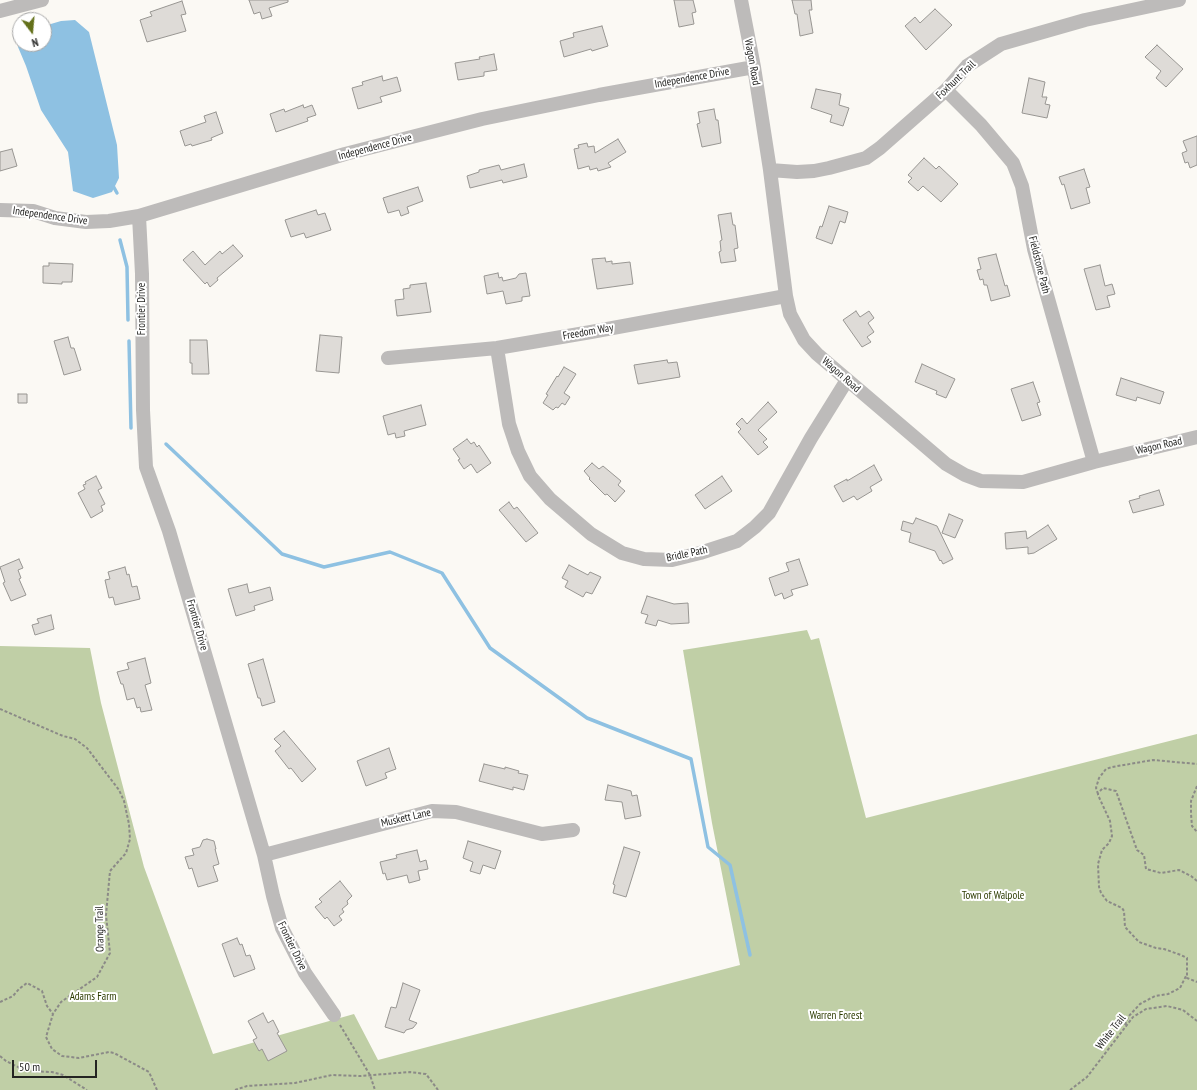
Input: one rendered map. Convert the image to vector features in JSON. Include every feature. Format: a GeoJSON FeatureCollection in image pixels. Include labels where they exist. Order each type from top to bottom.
{"type":"FeatureCollection","features":[{"type":"Feature","properties":{"kind":"street"},"geometry":{"type":"LineString","coordinates":[[0,11],[42,0]]}},
{"type":"Feature","properties":{"kind":"street","name":"Wagon Road"},"geometry":{"type":"LineString","coordinates":[[740,0],[754,67],[770,170],[786,296],[791,317],[804,340],[818,354],[846,380],[946,464],[964,475],[981,481],[1023,482],[1094,462],[1197,437]]}},
{"type":"Feature","properties":{"kind":"street","name":"Foxhunt Trail"},"geometry":{"type":"LineString","coordinates":[[770,170],[797,172],[814,171],[866,158],[880,148],[946,90],[967,66],[1001,44],[1085,20],[1179,0]]}},
{"type":"Feature","properties":{"kind":"street","name":"Independence Drive"},"geometry":{"type":"LineString","coordinates":[[0,210],[33,211],[55,218],[86,222],[104,222],[139,216],[345,154],[482,119],[606,94],[754,67]]}},
{"type":"Feature","properties":{"kind":"street","name":"Fieldstone Path"},"geometry":{"type":"LineString","coordinates":[[946,90],[982,125],[1013,163],[1022,186],[1034,249],[1094,462]]}},
{"type":"Feature","properties":{"kind":"street","name":"Frontier Drive"},"geometry":{"type":"LineString","coordinates":[[139,216],[142,274],[143,410],[146,467],[169,531],[264,855],[282,928],[305,973],[334,1015]]}},
{"type":"Feature","properties":{"kind":"street","name":"Freedom Way"},"geometry":{"type":"LineString","coordinates":[[388,358],[497,348],[786,296]]}},
{"type":"Feature","properties":{"kind":"street","name":"Bridle Path"},"geometry":{"type":"LineString","coordinates":[[497,348],[509,424],[518,451],[530,476],[550,499],[591,534],[622,553],[644,559],[672,560],[700,553],[737,541],[755,527],[769,512],[846,380]]}},
{"type":"Feature","properties":{"kind":"street","name":"Muskett Lane"},"geometry":{"type":"LineString","coordinates":[[264,855],[432,811],[456,812],[542,834],[573,830]]}},
{"type":"Feature","properties":{"kind":"path","name":"Orange Trail"},"geometry":{"type":"LineString","coordinates":[[0,709],[63,736],[75,739],[87,748],[119,790],[124,801],[129,824],[130,839],[126,853],[110,871],[106,915],[110,953],[97,977],[61,1002],[53,1014],[46,1038],[52,1049],[62,1056],[79,1058],[109,1052],[114,1053],[149,1072],[157,1090]]}},
{"type":"Feature","properties":{"kind":"path"},"geometry":{"type":"LineString","coordinates":[[1125,1027],[1128,1017],[1140,1004],[1155,996],[1168,994],[1180,988],[1186,974],[1188,963],[1187,958],[1182,955],[1139,942],[1125,927],[1124,911],[1122,908],[1107,901],[1101,893],[1099,887],[1098,864],[1102,850],[1109,843],[1112,836],[1110,821],[1096,788],[1098,778],[1106,769],[1112,767],[1153,760],[1197,764]]}},
{"type":"Feature","properties":{"kind":"path"},"geometry":{"type":"LineString","coordinates":[[1197,786],[1191,801],[1192,826],[1197,832]]}},
{"type":"Feature","properties":{"kind":"path"},"geometry":{"type":"LineString","coordinates":[[1098,795],[1103,788],[1116,791],[1137,850],[1144,855],[1146,869],[1161,873],[1179,870],[1197,881]]}},
{"type":"Feature","properties":{"kind":"path"},"geometry":{"type":"LineString","coordinates":[[1186,974],[1187,978],[1197,982]]}},
{"type":"Feature","properties":{"kind":"path"},"geometry":{"type":"LineString","coordinates":[[0,1002],[13,996],[27,983],[42,991],[47,1006],[53,1014]]}},
{"type":"Feature","properties":{"kind":"path","name":"White Trail"},"geometry":{"type":"LineString","coordinates":[[1070,1090],[1087,1077],[1133,1017],[1146,1009],[1166,1006],[1184,1010],[1197,1021]]}},
{"type":"Feature","properties":{"kind":"path"},"geometry":{"type":"LineString","coordinates":[[334,1015],[370,1075],[375,1090]]}},
{"type":"Feature","properties":{"kind":"path"},"geometry":{"type":"LineString","coordinates":[[0,1056],[6,1061],[26,1071],[52,1072],[63,1075],[87,1090]]}},
{"type":"Feature","properties":{"kind":"path"},"geometry":{"type":"LineString","coordinates":[[235,1090],[247,1086],[295,1083],[332,1075],[370,1075],[410,1072],[426,1074],[438,1090]]}},
{"type":"Feature","properties":{"kind":"green space"},"geometry":{"type":"Polygon","coordinates":[[[807,630],[811,640],[819,638],[866,818],[1197,734],[1197,1090],[0,1090],[0,646],[90,648],[101,703],[144,867],[213,1054],[354,1014],[378,1060],[740,965],[712,823],[683,650],[807,630]]]}},
{"type":"Feature","properties":{"kind":"water"},"geometry":{"type":"Polygon","coordinates":[[[75,20],[89,32],[117,145],[119,178],[112,192],[93,198],[73,191],[68,152],[41,110],[20,52],[52,52],[52,24],[61,21],[75,20]]]}},
{"type":"Feature","properties":{"kind":"building"},"geometry":{"type":"Polygon","coordinates":[[[249,0],[288,0],[288,2],[269,8],[272,16],[262,19],[260,12],[254,14],[249,0]]]}},
{"type":"Feature","properties":{"kind":"building"},"geometry":{"type":"Polygon","coordinates":[[[674,0],[693,0],[696,12],[692,13],[694,24],[679,27],[674,0]]]}},
{"type":"Feature","properties":{"kind":"building"},"geometry":{"type":"Polygon","coordinates":[[[792,0],[811,0],[812,10],[809,10],[813,33],[800,36],[797,14],[795,14],[792,0]]]}},
{"type":"Feature","properties":{"kind":"building"},"geometry":{"type":"Polygon","coordinates":[[[182,1],[186,14],[181,15],[186,31],[147,42],[140,20],[152,16],[150,12],[182,1]]]}},
{"type":"Feature","properties":{"kind":"building"},"geometry":{"type":"Polygon","coordinates":[[[935,9],[952,25],[926,50],[905,26],[915,17],[920,23],[935,9]]]}},
{"type":"Feature","properties":{"kind":"building"},"geometry":{"type":"Polygon","coordinates":[[[602,26],[608,46],[592,51],[591,49],[564,57],[560,41],[574,37],[573,33],[602,26]]]}},
{"type":"Feature","properties":{"kind":"building"},"geometry":{"type":"Polygon","coordinates":[[[1157,45],[1183,69],[1166,87],[1156,78],[1161,71],[1145,57],[1157,45]]]}},
{"type":"Feature","properties":{"kind":"building"},"geometry":{"type":"Polygon","coordinates":[[[494,54],[497,70],[484,72],[484,76],[458,80],[455,63],[480,59],[479,57],[494,54]]]}},
{"type":"Feature","properties":{"kind":"building"},"geometry":{"type":"Polygon","coordinates":[[[382,76],[383,81],[397,77],[401,91],[380,97],[382,102],[358,109],[352,88],[363,85],[362,82],[382,76]]]}},
{"type":"Feature","properties":{"kind":"building"},"geometry":{"type":"Polygon","coordinates":[[[1029,78],[1045,82],[1042,97],[1047,97],[1045,104],[1050,105],[1047,118],[1022,113],[1029,78]]]}},
{"type":"Feature","properties":{"kind":"building"},"geometry":{"type":"Polygon","coordinates":[[[816,89],[841,94],[839,105],[849,108],[843,126],[830,122],[832,115],[811,108],[816,89]]]}},
{"type":"Feature","properties":{"kind":"building"},"geometry":{"type":"Polygon","coordinates":[[[303,105],[304,108],[312,105],[316,115],[307,118],[308,121],[276,132],[270,114],[284,109],[285,112],[303,105]]]}},
{"type":"Feature","properties":{"kind":"building"},"geometry":{"type":"Polygon","coordinates":[[[714,109],[716,120],[718,120],[721,143],[702,147],[697,124],[700,123],[698,112],[714,109]]]}},
{"type":"Feature","properties":{"kind":"building"},"geometry":{"type":"Polygon","coordinates":[[[216,112],[223,133],[211,138],[212,140],[192,146],[191,144],[185,146],[180,131],[206,122],[204,116],[216,112]]]}},
{"type":"Feature","properties":{"kind":"building"},"geometry":{"type":"Polygon","coordinates":[[[1197,136],[1197,165],[1190,168],[1188,162],[1185,163],[1182,153],[1187,151],[1183,141],[1197,136]]]}},
{"type":"Feature","properties":{"kind":"building"},"geometry":{"type":"Polygon","coordinates":[[[618,139],[626,152],[608,163],[611,167],[598,171],[597,168],[590,170],[589,166],[578,169],[574,149],[579,148],[578,145],[587,143],[588,147],[594,146],[595,153],[618,139]]]}},
{"type":"Feature","properties":{"kind":"building"},"geometry":{"type":"Polygon","coordinates":[[[12,149],[17,166],[0,171],[0,152],[12,149]]]}},
{"type":"Feature","properties":{"kind":"building"},"geometry":{"type":"Polygon","coordinates":[[[924,158],[936,169],[939,166],[958,184],[941,202],[923,186],[918,191],[908,182],[912,178],[908,175],[924,158]]]}},
{"type":"Feature","properties":{"kind":"building"},"geometry":{"type":"Polygon","coordinates":[[[524,164],[527,177],[503,183],[502,180],[470,188],[467,176],[479,172],[479,170],[499,165],[501,170],[524,164]]]}},
{"type":"Feature","properties":{"kind":"building"},"geometry":{"type":"Polygon","coordinates":[[[1084,169],[1090,187],[1086,188],[1090,203],[1071,209],[1064,184],[1062,185],[1059,177],[1084,169]]]}},
{"type":"Feature","properties":{"kind":"building"},"geometry":{"type":"Polygon","coordinates":[[[418,187],[423,201],[407,207],[409,213],[401,216],[399,210],[388,213],[383,198],[418,187]]]}},
{"type":"Feature","properties":{"kind":"building"},"geometry":{"type":"Polygon","coordinates":[[[829,206],[848,212],[845,223],[840,221],[832,244],[816,238],[820,226],[822,227],[829,206]]]}},
{"type":"Feature","properties":{"kind":"building"},"geometry":{"type":"Polygon","coordinates":[[[316,210],[318,215],[325,213],[331,230],[306,238],[304,233],[291,237],[285,220],[316,210]]]}},
{"type":"Feature","properties":{"kind":"building"},"geometry":{"type":"Polygon","coordinates":[[[731,213],[733,225],[735,225],[738,248],[734,249],[736,261],[721,263],[719,252],[721,251],[720,241],[722,240],[718,215],[731,213]]]}},
{"type":"Feature","properties":{"kind":"building"},"geometry":{"type":"Polygon","coordinates":[[[233,245],[243,256],[217,278],[218,280],[210,287],[207,282],[205,284],[183,260],[193,251],[205,265],[220,251],[222,254],[233,245]]]}},
{"type":"Feature","properties":{"kind":"building"},"geometry":{"type":"Polygon","coordinates":[[[996,254],[1005,286],[1007,285],[1010,296],[991,301],[987,285],[984,285],[983,279],[980,280],[977,270],[981,269],[978,258],[996,254]]]}},
{"type":"Feature","properties":{"kind":"building"},"geometry":{"type":"Polygon","coordinates":[[[605,258],[606,262],[612,261],[612,264],[630,262],[633,284],[597,289],[592,259],[605,258]]]}},
{"type":"Feature","properties":{"kind":"building"},"geometry":{"type":"Polygon","coordinates":[[[49,263],[73,264],[72,282],[62,282],[62,284],[43,283],[43,266],[49,266],[49,263]]]}},
{"type":"Feature","properties":{"kind":"building"},"geometry":{"type":"Polygon","coordinates":[[[1100,265],[1105,286],[1112,284],[1115,294],[1107,296],[1110,307],[1096,310],[1084,269],[1100,265]]]}},
{"type":"Feature","properties":{"kind":"building"},"geometry":{"type":"Polygon","coordinates":[[[498,273],[499,278],[502,277],[503,281],[516,278],[519,274],[526,273],[530,296],[522,297],[522,301],[506,304],[503,291],[487,294],[484,276],[498,273]]]}},
{"type":"Feature","properties":{"kind":"building"},"geometry":{"type":"Polygon","coordinates":[[[426,283],[431,312],[397,316],[395,300],[404,299],[403,289],[410,288],[410,285],[426,283]]]}},
{"type":"Feature","properties":{"kind":"building"},"geometry":{"type":"Polygon","coordinates":[[[856,311],[860,317],[869,311],[874,318],[868,323],[874,332],[867,337],[871,342],[862,347],[843,320],[856,311]]]}},
{"type":"Feature","properties":{"kind":"building"},"geometry":{"type":"Polygon","coordinates":[[[320,335],[342,337],[339,373],[316,371],[320,335]]]}},
{"type":"Feature","properties":{"kind":"building"},"geometry":{"type":"Polygon","coordinates":[[[68,337],[71,348],[74,348],[81,370],[64,375],[54,341],[68,337]]]}},
{"type":"Feature","properties":{"kind":"building"},"geometry":{"type":"Polygon","coordinates":[[[190,340],[207,340],[209,374],[192,374],[192,363],[190,363],[190,340]]]}},
{"type":"Feature","properties":{"kind":"building"},"geometry":{"type":"Polygon","coordinates":[[[667,360],[668,363],[677,362],[680,377],[638,384],[634,365],[667,360]]]}},
{"type":"Feature","properties":{"kind":"building"},"geometry":{"type":"Polygon","coordinates":[[[922,364],[955,379],[946,398],[936,394],[937,391],[915,382],[922,364]]]}},
{"type":"Feature","properties":{"kind":"building"},"geometry":{"type":"Polygon","coordinates":[[[564,367],[576,374],[564,393],[570,397],[565,405],[562,403],[558,408],[556,407],[553,410],[543,403],[548,395],[546,394],[564,367]]]}},
{"type":"Feature","properties":{"kind":"building"},"geometry":{"type":"Polygon","coordinates":[[[1121,378],[1164,392],[1160,404],[1137,397],[1136,401],[1116,395],[1121,378]]]}},
{"type":"Feature","properties":{"kind":"building"},"geometry":{"type":"Polygon","coordinates":[[[1033,382],[1040,402],[1037,403],[1041,415],[1022,421],[1011,389],[1033,382]]]}},
{"type":"Feature","properties":{"kind":"building"},"geometry":{"type":"Polygon","coordinates":[[[18,394],[27,394],[27,403],[18,403],[18,394]]]}},
{"type":"Feature","properties":{"kind":"building"},"geometry":{"type":"Polygon","coordinates":[[[768,402],[777,412],[758,430],[767,439],[763,442],[768,447],[758,455],[738,432],[741,429],[736,424],[742,418],[747,424],[768,402]]]}},
{"type":"Feature","properties":{"kind":"building"},"geometry":{"type":"Polygon","coordinates":[[[421,405],[426,425],[404,431],[405,436],[396,438],[395,433],[388,435],[383,416],[421,405]]]}},
{"type":"Feature","properties":{"kind":"building"},"geometry":{"type":"Polygon","coordinates":[[[467,439],[471,444],[474,442],[477,447],[479,445],[491,463],[477,473],[471,464],[464,469],[458,460],[460,459],[453,449],[467,439]]]}},
{"type":"Feature","properties":{"kind":"building"},"geometry":{"type":"Polygon","coordinates":[[[592,463],[599,469],[603,466],[621,481],[618,485],[625,491],[615,502],[607,494],[605,495],[589,479],[590,478],[584,471],[592,463]]]}},
{"type":"Feature","properties":{"kind":"building"},"geometry":{"type":"Polygon","coordinates":[[[874,465],[882,480],[870,487],[872,491],[857,500],[854,496],[843,502],[834,486],[847,479],[847,481],[874,465]]]}},
{"type":"Feature","properties":{"kind":"building"},"geometry":{"type":"Polygon","coordinates":[[[96,476],[102,488],[98,490],[105,504],[101,506],[103,511],[91,518],[78,493],[85,489],[83,485],[86,484],[85,482],[96,476]]]}},
{"type":"Feature","properties":{"kind":"building"},"geometry":{"type":"Polygon","coordinates":[[[722,476],[732,491],[705,509],[695,495],[722,476]]]}},
{"type":"Feature","properties":{"kind":"building"},"geometry":{"type":"Polygon","coordinates":[[[1159,490],[1164,505],[1133,513],[1129,501],[1140,498],[1139,496],[1159,490]]]}},
{"type":"Feature","properties":{"kind":"building"},"geometry":{"type":"Polygon","coordinates":[[[509,502],[514,509],[517,507],[538,533],[526,542],[499,510],[509,502]]]}},
{"type":"Feature","properties":{"kind":"building"},"geometry":{"type":"Polygon","coordinates":[[[949,514],[963,520],[955,538],[942,533],[949,514]]]}},
{"type":"Feature","properties":{"kind":"building"},"geometry":{"type":"Polygon","coordinates":[[[916,518],[937,526],[953,559],[943,564],[935,551],[909,542],[911,533],[901,530],[903,521],[913,524],[916,518]]]}},
{"type":"Feature","properties":{"kind":"building"},"geometry":{"type":"Polygon","coordinates":[[[1048,525],[1057,539],[1034,553],[1028,554],[1028,547],[1006,549],[1005,533],[1026,531],[1027,539],[1048,525]]]}},
{"type":"Feature","properties":{"kind":"building"},"geometry":{"type":"Polygon","coordinates":[[[19,559],[23,568],[18,570],[21,578],[19,579],[26,595],[11,601],[3,583],[5,582],[0,567],[19,559]]]}},
{"type":"Feature","properties":{"kind":"building"},"geometry":{"type":"Polygon","coordinates":[[[799,559],[808,585],[791,590],[793,595],[784,599],[782,593],[775,596],[769,578],[789,571],[786,563],[799,559]]]}},
{"type":"Feature","properties":{"kind":"building"},"geometry":{"type":"Polygon","coordinates":[[[569,565],[588,575],[590,572],[601,577],[592,594],[586,592],[583,597],[565,587],[568,581],[562,578],[569,565]]]}},
{"type":"Feature","properties":{"kind":"building"},"geometry":{"type":"Polygon","coordinates":[[[125,567],[127,575],[129,574],[132,587],[137,586],[140,599],[115,605],[113,597],[109,598],[105,580],[110,579],[108,572],[125,567]]]}},
{"type":"Feature","properties":{"kind":"building"},"geometry":{"type":"Polygon","coordinates":[[[247,584],[249,593],[270,587],[273,600],[254,606],[255,610],[236,616],[228,589],[247,584]]]}},
{"type":"Feature","properties":{"kind":"building"},"geometry":{"type":"Polygon","coordinates":[[[647,596],[674,604],[688,603],[689,623],[671,624],[658,620],[656,626],[645,623],[648,615],[641,613],[647,596]]]}},
{"type":"Feature","properties":{"kind":"building"},"geometry":{"type":"Polygon","coordinates":[[[51,615],[54,629],[35,635],[32,625],[39,623],[37,619],[51,615]]]}},
{"type":"Feature","properties":{"kind":"building"},"geometry":{"type":"Polygon","coordinates":[[[145,658],[151,683],[145,685],[152,710],[141,712],[140,707],[137,708],[134,698],[127,700],[123,684],[121,684],[117,672],[129,669],[127,663],[145,658]]]}},
{"type":"Feature","properties":{"kind":"building"},"geometry":{"type":"Polygon","coordinates":[[[263,659],[275,702],[262,706],[260,698],[258,698],[248,664],[263,659]]]}},
{"type":"Feature","properties":{"kind":"building"},"geometry":{"type":"Polygon","coordinates":[[[284,731],[316,769],[302,782],[291,768],[289,769],[275,751],[281,746],[274,739],[284,731]]]}},
{"type":"Feature","properties":{"kind":"building"},"geometry":{"type":"Polygon","coordinates":[[[389,748],[396,769],[385,773],[387,778],[366,786],[357,761],[389,748]]]}},
{"type":"Feature","properties":{"kind":"building"},"geometry":{"type":"Polygon","coordinates":[[[484,764],[505,769],[505,767],[519,771],[518,773],[528,775],[524,790],[513,787],[513,790],[479,781],[484,764]]]}},
{"type":"Feature","properties":{"kind":"building"},"geometry":{"type":"Polygon","coordinates":[[[608,785],[631,791],[632,796],[637,795],[641,816],[625,819],[622,802],[605,800],[608,785]]]}},
{"type":"Feature","properties":{"kind":"building"},"geometry":{"type":"Polygon","coordinates":[[[207,839],[214,841],[219,864],[213,866],[218,881],[198,887],[192,868],[189,869],[185,857],[194,855],[192,849],[200,847],[203,840],[207,839]]]}},
{"type":"Feature","properties":{"kind":"building"},"geometry":{"type":"Polygon","coordinates":[[[468,841],[501,851],[495,869],[483,865],[480,874],[470,871],[473,862],[463,858],[468,841]]]}},
{"type":"Feature","properties":{"kind":"building"},"geometry":{"type":"Polygon","coordinates":[[[624,847],[640,852],[626,897],[613,893],[615,885],[613,884],[624,847]]]}},
{"type":"Feature","properties":{"kind":"building"},"geometry":{"type":"Polygon","coordinates":[[[417,850],[420,862],[426,860],[428,869],[418,871],[420,880],[409,883],[407,875],[387,880],[385,873],[383,874],[380,862],[397,858],[396,855],[417,850]]]}},
{"type":"Feature","properties":{"kind":"building"},"geometry":{"type":"Polygon","coordinates":[[[340,881],[352,896],[347,901],[348,904],[342,909],[344,912],[339,916],[342,920],[334,926],[327,917],[325,919],[315,907],[322,902],[319,899],[340,881]]]}},
{"type":"Feature","properties":{"kind":"building"},"geometry":{"type":"Polygon","coordinates":[[[237,938],[240,945],[242,944],[246,956],[250,955],[255,969],[234,977],[222,944],[237,938]]]}},
{"type":"Feature","properties":{"kind":"building"},"geometry":{"type":"Polygon","coordinates":[[[403,983],[420,990],[409,1020],[417,1023],[413,1028],[406,1030],[404,1033],[385,1027],[391,1007],[396,1008],[403,983]]]}},
{"type":"Feature","properties":{"kind":"building"},"geometry":{"type":"Polygon","coordinates":[[[263,1013],[268,1023],[273,1020],[279,1032],[277,1033],[287,1051],[268,1061],[262,1049],[259,1051],[253,1040],[257,1038],[248,1021],[263,1013]]]}},
{"type":"Feature","properties":{"kind":"waterway"},"geometry":{"type":"LineString","coordinates":[[112,184],[117,193]]}},
{"type":"Feature","properties":{"kind":"waterway"},"geometry":{"type":"LineString","coordinates":[[120,240],[127,267],[128,320]]}},
{"type":"Feature","properties":{"kind":"waterway"},"geometry":{"type":"LineString","coordinates":[[129,341],[131,428]]}},
{"type":"Feature","properties":{"kind":"waterway"},"geometry":{"type":"LineString","coordinates":[[166,444],[282,554],[324,567],[390,552],[442,573],[490,648],[587,718],[691,759],[708,847],[730,865],[750,955]]}},
{"type":"Feature","properties":{"kind":"park label","name":"Town of Walpole"},"geometry":{"type":"Point","coordinates":[993,896]}},
{"type":"Feature","properties":{"kind":"park label","name":"Adams Farm"},"geometry":{"type":"Point","coordinates":[93,997]}},
{"type":"Feature","properties":{"kind":"park label","name":"Warren Forest"},"geometry":{"type":"Point","coordinates":[836,1016]}}]}
